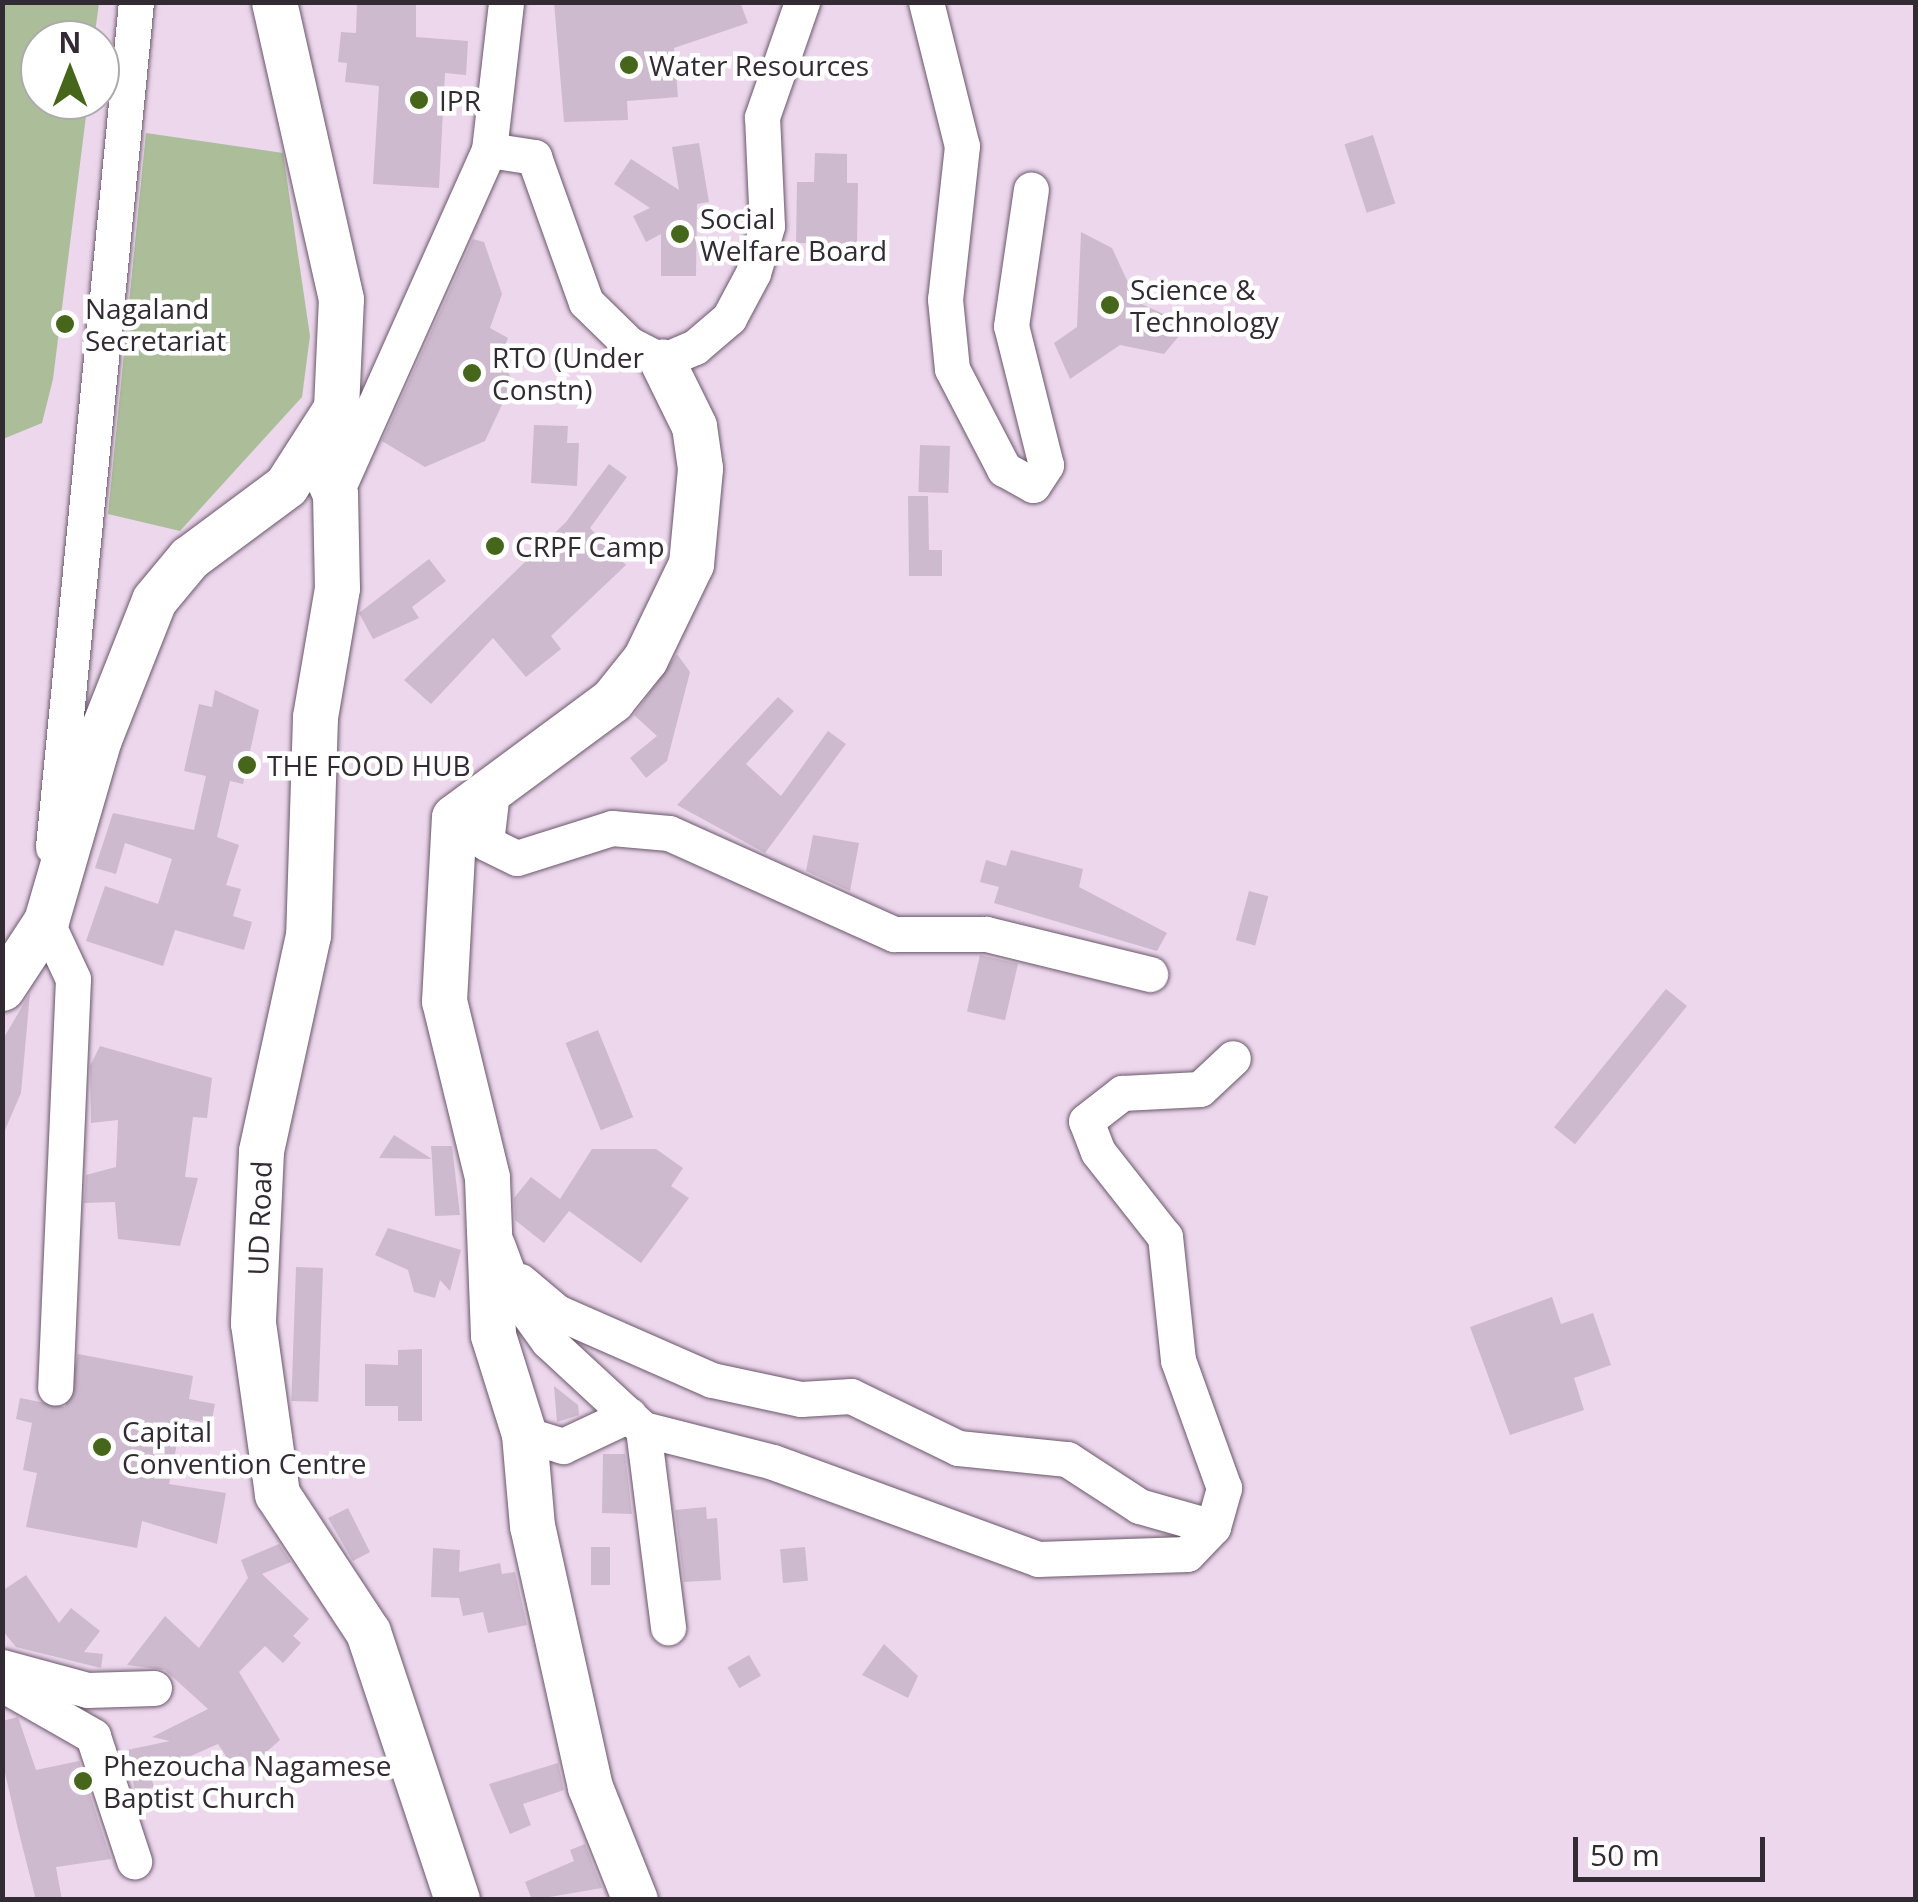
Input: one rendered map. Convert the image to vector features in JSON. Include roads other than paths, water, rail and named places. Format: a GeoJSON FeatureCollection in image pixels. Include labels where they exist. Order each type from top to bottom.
{"type":"FeatureCollection","features":[{"type":"Feature","properties":{"kind":"main road"},"geometry":{"type":"LineString","coordinates":[[2,988],[46,921],[99,739],[154,600],[189,558],[286,486],[336,408],[345,336],[274,2]]}},
{"type":"Feature","properties":{"kind":"main road"},"geometry":{"type":"LineString","coordinates":[[635,1900],[590,1786],[532,1526],[524,1434],[493,1336],[499,1250],[444,1001],[450,829],[493,783],[612,700],[645,659],[691,564],[700,468],[694,426],[662,361]]}},
{"type":"Feature","properties":{"kind":"main road","name":"UD Road"},"geometry":{"type":"LineString","coordinates":[[312,444],[335,494],[339,554],[315,717],[308,935],[260,1151],[253,1323],[277,1494],[368,1632],[457,1900]]}},
{"type":"Feature","properties":{"kind":"street"},"geometry":{"type":"LineString","coordinates":[[55,1388],[73,979],[46,921],[136,2]]}},
{"type":"Feature","properties":{"kind":"street"},"geometry":{"type":"LineString","coordinates":[[335,494],[489,150],[506,2]]}},
{"type":"Feature","properties":{"kind":"street"},"geometry":{"type":"LineString","coordinates":[[489,150],[534,157],[586,302],[629,344],[662,361],[729,318],[752,274],[767,226],[760,130],[802,2]]}},
{"type":"Feature","properties":{"kind":"street"},"geometry":{"type":"LineString","coordinates":[[926,2],[962,146],[945,300],[952,369],[1004,469],[1033,486],[1046,466],[1010,326],[1030,189]]}},
{"type":"Feature","properties":{"kind":"street"},"geometry":{"type":"LineString","coordinates":[[493,783],[486,842],[517,858],[612,828],[669,833],[894,934],[986,934],[1150,974]]}},
{"type":"Feature","properties":{"kind":"street"},"geometry":{"type":"LineString","coordinates":[[499,1250],[517,1298],[576,1376],[636,1422],[773,1462],[1038,1559],[1163,1559],[1187,1554],[1212,1527],[1224,1488],[1178,1360],[1165,1237],[1098,1152],[1086,1121],[1122,1093],[1212,1084],[1233,1058]]}},
{"type":"Feature","properties":{"kind":"street"},"geometry":{"type":"LineString","coordinates":[[499,1250],[558,1312],[712,1380],[801,1399],[851,1396],[958,1448],[1067,1459],[1139,1506],[1212,1527]]}},
{"type":"Feature","properties":{"kind":"street"},"geometry":{"type":"LineString","coordinates":[[524,1434],[563,1446],[636,1422]]}},
{"type":"Feature","properties":{"kind":"street"},"geometry":{"type":"LineString","coordinates":[[636,1422],[668,1627]]}},
{"type":"Feature","properties":{"kind":"street"},"geometry":{"type":"LineString","coordinates":[[2,1667],[87,1690],[154,1688]]}},
{"type":"Feature","properties":{"kind":"street"},"geometry":{"type":"LineString","coordinates":[[2,1684],[93,1736],[134,1861]]}},
{"type":"Feature","properties":{"kind":"place","name":"Water Resources"},"geometry":{"type":"Point","coordinates":[629,65]}},
{"type":"Feature","properties":{"kind":"place","name":"IPR"},"geometry":{"type":"Point","coordinates":[419,100]}},
{"type":"Feature","properties":{"kind":"place","name":"Social Welfare Board"},"geometry":{"type":"Point","coordinates":[680,234]}},
{"type":"Feature","properties":{"kind":"place","name":"Science & Technology"},"geometry":{"type":"Point","coordinates":[1110,305]}},
{"type":"Feature","properties":{"kind":"place","name":"Nagaland Secretariat"},"geometry":{"type":"Point","coordinates":[65,324]}},
{"type":"Feature","properties":{"kind":"place","name":"RTO (Under Constn)"},"geometry":{"type":"Point","coordinates":[472,373]}},
{"type":"Feature","properties":{"kind":"place","name":"CRPF Camp"},"geometry":{"type":"Point","coordinates":[495,546]}},
{"type":"Feature","properties":{"kind":"place","name":"THE FOOD HUB"},"geometry":{"type":"Point","coordinates":[247,765]}},
{"type":"Feature","properties":{"kind":"place","name":"Capital Convention Centre"},"geometry":{"type":"Point","coordinates":[102,1447]}},
{"type":"Feature","properties":{"kind":"place","name":"Phezoucha Nagamese Baptist Church"},"geometry":{"type":"Point","coordinates":[83,1781]}}]}
